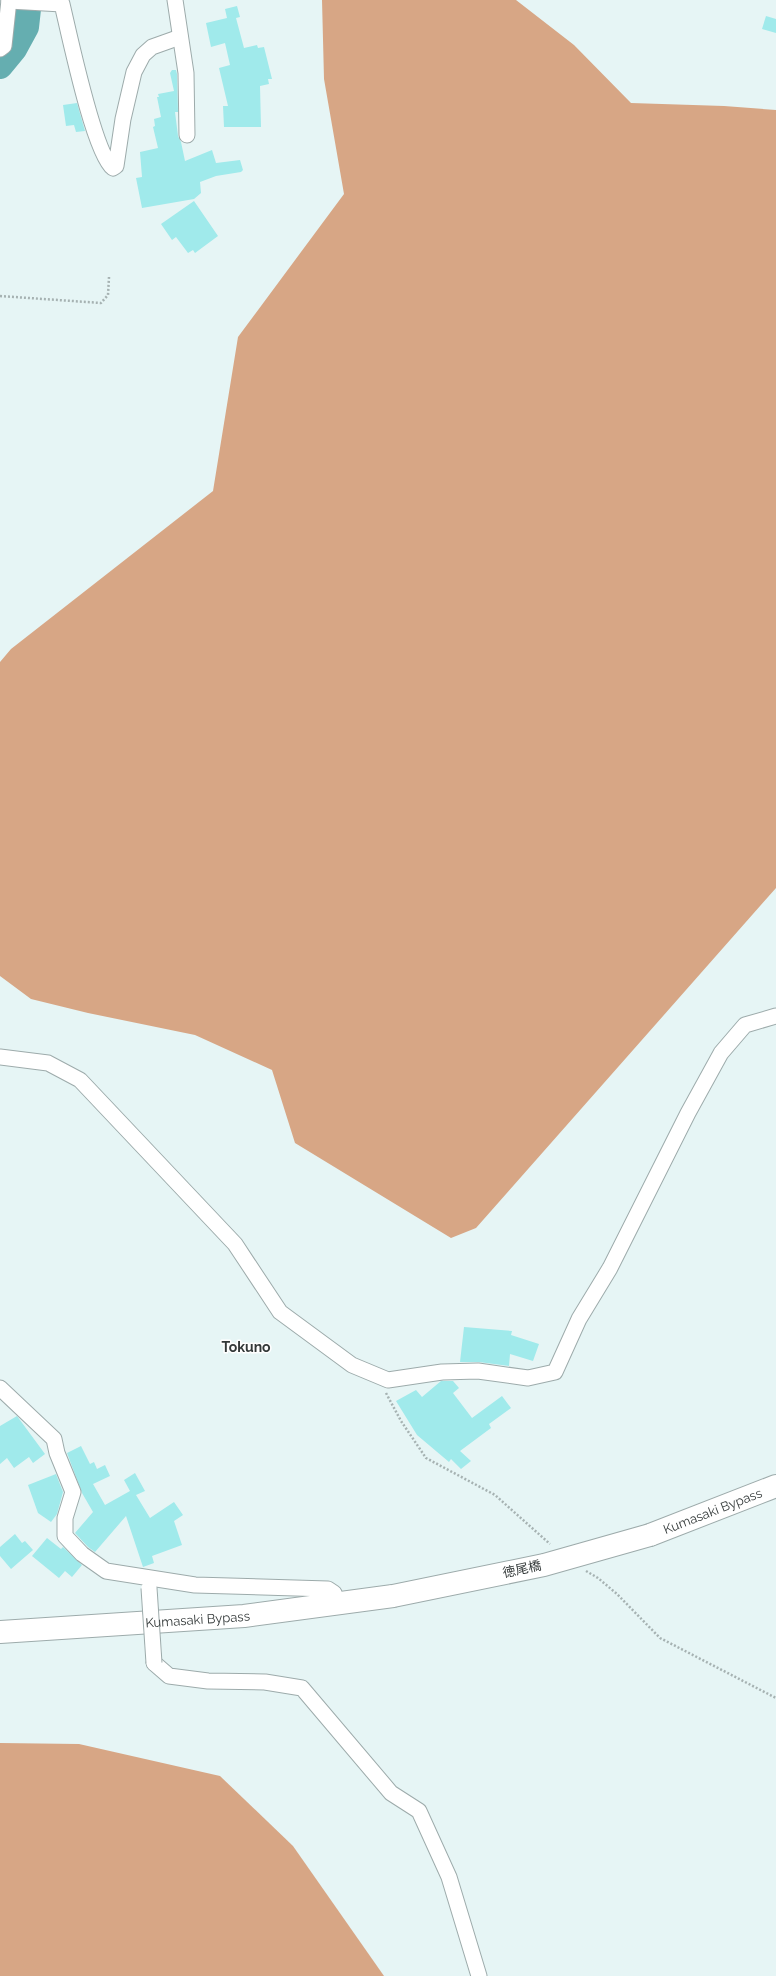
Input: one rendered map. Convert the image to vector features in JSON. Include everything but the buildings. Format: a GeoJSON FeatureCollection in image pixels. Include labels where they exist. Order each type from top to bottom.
{"type":"FeatureCollection","features":[{"type":"Feature","properties":{"kind":"highway","name":"Kumasaki Bypass"},"geometry":{"type":"LineString","coordinates":[[650,1535],[776,1486]]}},
{"type":"Feature","properties":{"kind":"highway","name":"徳尾橋"},"geometry":{"type":"LineString","coordinates":[[393,1596],[544,1565],[650,1535]]}},
{"type":"Feature","properties":{"kind":"highway","name":"Kumasaki Bypass"},"geometry":{"type":"LineString","coordinates":[[0,1632],[244,1616],[393,1596]]}},
{"type":"Feature","properties":{"kind":"street"},"geometry":{"type":"LineString","coordinates":[[175,0],[186,73],[187,135]]}},
{"type":"Feature","properties":{"kind":"street"},"geometry":{"type":"LineString","coordinates":[[0,49],[4,46],[11,1],[62,4],[84,96],[105,158],[113,168],[116,166],[123,119],[134,72],[143,55],[152,47],[180,37]]}},
{"type":"Feature","properties":{"kind":"street"},"geometry":{"type":"LineString","coordinates":[[0,1057],[48,1063],[80,1080],[235,1244],[280,1312],[352,1365],[388,1380],[442,1372],[478,1371],[528,1378],[555,1372],[579,1319],[610,1268],[688,1113],[721,1053],[745,1025],[776,1016]]}},
{"type":"Feature","properties":{"kind":"street"},"geometry":{"type":"LineString","coordinates":[[0,1388],[54,1439],[57,1453],[73,1492],[65,1518],[65,1536],[82,1554],[106,1571],[149,1582],[328,1589],[334,1593],[338,1603]]}},
{"type":"Feature","properties":{"kind":"street"},"geometry":{"type":"LineString","coordinates":[[149,1582],[154,1663],[169,1676],[208,1680],[265,1682],[302,1688],[391,1793],[419,1811],[449,1877],[479,1976]]}},
{"type":"Feature","properties":{"kind":"path"},"geometry":{"type":"LineString","coordinates":[[0,296],[101,303],[108,295],[109,277]]}},
{"type":"Feature","properties":{"kind":"shaded area"},"geometry":{"type":"Polygon","coordinates":[[[322,0],[516,0],[574,45],[631,103],[724,106],[776,110],[776,888],[476,1228],[451,1238],[295,1143],[272,1070],[195,1035],[88,1013],[31,999],[0,976],[0,662],[11,649],[213,491],[238,337],[344,194],[324,79],[322,0]]]}},
{"type":"Feature","properties":{"kind":"shaded area"},"geometry":{"type":"Polygon","coordinates":[[[0,1743],[79,1744],[220,1776],[293,1846],[384,1976],[0,1976],[0,1743]]]}},
{"type":"Feature","properties":{"kind":"waterway"},"geometry":{"type":"LineString","coordinates":[[0,66],[14,49],[26,27],[29,0]]}},
{"type":"Feature","properties":{"kind":"district","name":"Tokuno"},"geometry":{"type":"Point","coordinates":[246,1347]}}]}
